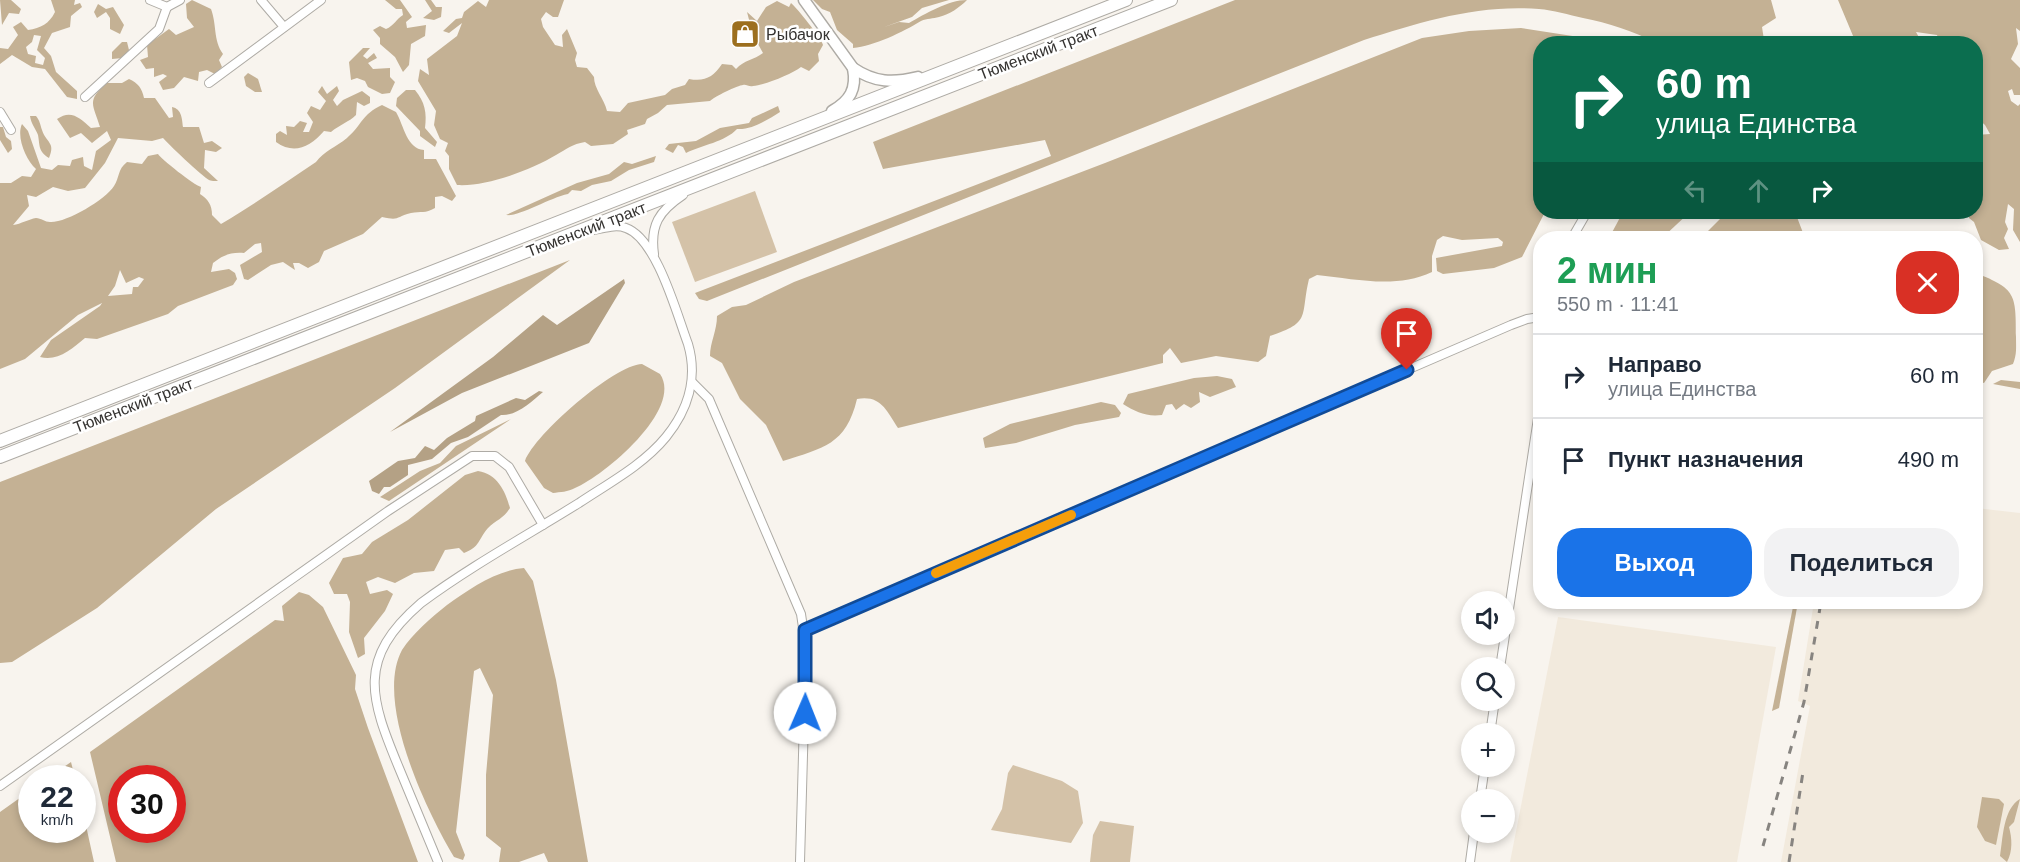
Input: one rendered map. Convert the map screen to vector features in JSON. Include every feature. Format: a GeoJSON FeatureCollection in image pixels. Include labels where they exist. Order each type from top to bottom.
{"type":"FeatureCollection","features":[{"type":"Feature","properties":{"kind":"main road","name":"Тюменский тракт"},"geometry":{"type":"LineString","coordinates":[[0,441],[1126,0]]}},
{"type":"Feature","properties":{"kind":"main road","name":"Тюменский тракт"},"geometry":{"type":"LineString","coordinates":[[0,457],[1171,0]]}},
{"type":"Feature","properties":{"kind":"street"},"geometry":{"type":"LineString","coordinates":[[150,0],[166,7]]}},
{"type":"Feature","properties":{"kind":"street"},"geometry":{"type":"LineString","coordinates":[[85,97],[159,29],[166,7],[180,0]]}},
{"type":"Feature","properties":{"kind":"street"},"geometry":{"type":"LineString","coordinates":[[261,0],[284,27]]}},
{"type":"Feature","properties":{"kind":"street"},"geometry":{"type":"LineString","coordinates":[[209,83],[321,0]]}},
{"type":"Feature","properties":{"kind":"street"},"geometry":{"type":"LineString","coordinates":[[804,0],[854,68],[868,77],[894,82],[959,65]]}},
{"type":"Feature","properties":{"kind":"street"},"geometry":{"type":"LineString","coordinates":[[814,122],[849,99],[855,86],[854,68]]}},
{"type":"Feature","properties":{"kind":"street"},"geometry":{"type":"LineString","coordinates":[[0,112],[11,130]]}},
{"type":"Feature","properties":{"kind":"street"},"geometry":{"type":"LineString","coordinates":[[655,258],[652,232],[658,217],[667,206],[699,184]]}},
{"type":"Feature","properties":{"kind":"street"},"geometry":{"type":"LineString","coordinates":[[438,862],[377,713],[373,686],[378,662],[400,623],[421,603],[651,454],[667,437],[681,415],[692,382],[692,357],[688,344],[655,258],[641,237],[623,227],[611,226],[570,235]]}},
{"type":"Feature","properties":{"kind":"street"},"geometry":{"type":"LineString","coordinates":[[805,630],[1511,325],[1533,318]]}},
{"type":"Feature","properties":{"kind":"street"},"geometry":{"type":"LineString","coordinates":[[692,382],[704,391],[715,412],[793,593],[805,630],[800,862]]}},
{"type":"Feature","properties":{"kind":"street"},"geometry":{"type":"LineString","coordinates":[[1502,657],[1533,451]]}},
{"type":"Feature","properties":{"kind":"street"},"geometry":{"type":"LineString","coordinates":[[0,786],[388,511],[472,456],[495,456],[509,467],[543,525]]}},
{"type":"Feature","properties":{"kind":"street"},"geometry":{"type":"LineString","coordinates":[[1470,862],[1473,843]]}},
{"type":"Feature","properties":{"kind":"shaded area"},"geometry":{"type":"Polygon","coordinates":[[[0,0],[11,0],[21,9],[19,14],[9,13],[2,25],[0,0]]]}},
{"type":"Feature","properties":{"kind":"shaded area"},"geometry":{"type":"Polygon","coordinates":[[[51,0],[75,0],[74,5],[80,3],[82,7],[71,16],[70,27],[52,33],[44,48],[51,56],[56,72],[77,91],[77,99],[67,97],[45,69],[32,67],[12,55],[0,64],[0,48],[8,49],[18,35],[13,27],[21,22],[28,30],[37,28],[44,25],[55,12],[51,0]],[[34,35],[32,42],[26,47],[28,54],[36,56],[35,63],[43,65],[45,58],[37,50],[41,36],[34,35]]]}},
{"type":"Feature","properties":{"kind":"shaded area"},"geometry":{"type":"Polygon","coordinates":[[[192,0],[211,9],[218,43],[223,54],[219,60],[222,67],[215,74],[207,70],[199,72],[198,81],[184,77],[174,88],[163,90],[159,82],[167,76],[163,74],[154,77],[154,68],[146,69],[140,60],[148,57],[147,45],[169,29],[176,35],[194,27],[187,18],[186,4],[192,0]]]}},
{"type":"Feature","properties":{"kind":"shaded area"},"geometry":{"type":"Polygon","coordinates":[[[385,0],[400,0],[412,17],[406,22],[407,28],[426,25],[425,36],[411,44],[409,65],[403,72],[395,57],[380,44],[380,38],[373,30],[380,26],[389,28],[403,15],[402,9],[396,9],[385,0]]]}},
{"type":"Feature","properties":{"kind":"shaded area"},"geometry":{"type":"Polygon","coordinates":[[[425,0],[431,0],[436,7],[442,7],[441,17],[434,20],[423,18],[432,11],[425,0]]]}},
{"type":"Feature","properties":{"kind":"shaded area"},"geometry":{"type":"Polygon","coordinates":[[[489,0],[564,0],[558,17],[553,17],[546,12],[541,19],[543,27],[555,45],[563,47],[562,35],[567,29],[577,53],[575,60],[577,67],[587,68],[594,77],[607,111],[620,112],[628,103],[665,95],[672,89],[685,85],[689,79],[708,78],[722,64],[732,65],[736,69],[760,55],[763,53],[753,35],[747,12],[757,21],[766,7],[777,1],[789,7],[791,3],[823,45],[818,54],[819,61],[809,71],[801,67],[764,84],[736,87],[710,101],[667,105],[647,119],[645,124],[627,130],[628,134],[613,144],[591,146],[585,142],[580,143],[546,161],[508,176],[481,183],[457,185],[449,169],[449,156],[445,151],[448,143],[440,139],[434,125],[436,111],[418,81],[420,69],[429,75],[427,59],[457,36],[462,23],[449,33],[443,31],[456,19],[462,18],[464,12],[478,1],[486,7],[489,0]]]}},
{"type":"Feature","properties":{"kind":"shaded area"},"geometry":{"type":"Polygon","coordinates":[[[813,0],[949,0],[922,8],[912,17],[884,27],[899,22],[909,23],[945,5],[967,0],[947,14],[923,20],[897,34],[853,48],[853,44],[837,30],[830,12],[822,9],[813,0]]]}},
{"type":"Feature","properties":{"kind":"shaded area"},"geometry":{"type":"Polygon","coordinates":[[[1235,0],[1771,0],[1776,18],[1762,27],[1763,36],[1641,36],[1611,25],[1539,9],[1494,9],[1428,21],[1364,40],[707,301],[699,299],[695,293],[1051,156],[1045,140],[883,169],[873,142],[1235,0]]]}},
{"type":"Feature","properties":{"kind":"shaded area"},"geometry":{"type":"Polygon","coordinates":[[[1838,0],[2020,0],[2020,31],[2016,28],[2018,44],[2011,59],[2020,68],[2020,95],[2014,95],[2012,89],[2008,91],[2011,101],[2018,106],[2020,104],[2020,242],[2013,230],[2014,209],[2008,204],[2005,222],[2008,229],[2004,238],[2009,249],[1999,250],[1983,241],[1983,231],[1978,231],[1970,219],[1983,219],[1983,134],[1990,134],[1983,123],[1983,36],[1937,36],[1916,32],[1918,36],[1853,36],[1838,0]]]}},
{"type":"Feature","properties":{"kind":"shaded area"},"geometry":{"type":"Polygon","coordinates":[[[98,4],[106,9],[113,7],[124,25],[120,34],[110,29],[110,18],[106,12],[97,18],[94,12],[98,4]]]}},
{"type":"Feature","properties":{"kind":"shaded area"},"geometry":{"type":"Polygon","coordinates":[[[1521,28],[1573,36],[1533,36],[1533,219],[1541,219],[1535,231],[1533,231],[1522,257],[1494,268],[1443,274],[1437,271],[1436,258],[1502,246],[1503,242],[1498,238],[1462,240],[1443,236],[1437,240],[1432,256],[1432,272],[1418,277],[1376,281],[1317,275],[1309,279],[1302,316],[1293,327],[1270,336],[1266,356],[1258,362],[1216,356],[1181,363],[1170,348],[1163,355],[1163,363],[898,428],[882,405],[872,399],[857,399],[846,426],[831,442],[821,448],[783,461],[766,425],[740,399],[722,363],[710,356],[717,316],[732,307],[746,305],[794,282],[1422,38],[1469,31],[1521,28]]]}},
{"type":"Feature","properties":{"kind":"shaded area"},"geometry":{"type":"Polygon","coordinates":[[[122,42],[127,42],[129,50],[123,58],[112,59],[112,52],[122,42]]]}},
{"type":"Feature","properties":{"kind":"shaded area"},"geometry":{"type":"Polygon","coordinates":[[[363,48],[370,48],[363,56],[367,59],[374,53],[377,58],[368,63],[373,69],[390,68],[390,77],[395,82],[390,93],[382,94],[357,78],[351,80],[349,62],[363,48]]]}},
{"type":"Feature","properties":{"kind":"shaded area"},"geometry":{"type":"Polygon","coordinates":[[[248,73],[258,79],[262,92],[255,92],[246,86],[244,77],[248,73]]]}},
{"type":"Feature","properties":{"kind":"shaded area"},"geometry":{"type":"Polygon","coordinates":[[[129,79],[135,82],[144,98],[155,98],[169,118],[173,117],[172,107],[175,108],[181,115],[183,127],[199,127],[204,143],[212,141],[222,148],[216,152],[205,150],[204,168],[218,181],[205,177],[163,138],[152,141],[118,138],[105,163],[85,188],[68,191],[53,187],[36,197],[27,195],[29,206],[13,225],[36,218],[48,222],[75,215],[109,192],[127,162],[142,164],[148,156],[158,154],[178,172],[201,187],[200,194],[207,200],[212,215],[221,224],[316,162],[347,138],[370,112],[382,105],[396,112],[410,141],[418,149],[424,150],[424,159],[436,159],[456,196],[452,201],[442,196],[435,197],[435,208],[428,211],[411,213],[395,219],[382,217],[363,234],[324,251],[319,262],[308,268],[299,263],[293,263],[295,270],[283,262],[271,265],[248,280],[244,279],[240,265],[262,252],[261,243],[255,244],[244,253],[227,255],[213,263],[211,272],[229,269],[235,273],[237,279],[233,285],[178,306],[168,314],[97,339],[85,338],[58,356],[40,357],[51,340],[102,303],[78,315],[25,359],[0,369],[0,183],[11,183],[22,176],[31,177],[36,169],[23,148],[20,135],[22,124],[28,131],[41,168],[52,170],[58,165],[70,166],[72,160],[83,157],[84,166],[92,170],[96,151],[111,140],[107,131],[92,143],[81,133],[70,138],[57,119],[71,115],[79,118],[91,128],[100,127],[93,103],[96,94],[107,83],[122,83],[129,79]],[[120,270],[115,286],[108,296],[132,294],[133,287],[138,287],[144,279],[139,277],[126,283],[120,270]]]}},
{"type":"Feature","properties":{"kind":"shaded area"},"geometry":{"type":"Polygon","coordinates":[[[322,86],[327,94],[337,86],[339,91],[333,100],[337,106],[343,100],[362,91],[370,97],[370,103],[364,106],[357,102],[356,115],[331,132],[324,131],[307,145],[289,148],[276,142],[276,134],[280,131],[287,135],[286,126],[294,127],[300,121],[307,123],[303,132],[309,132],[313,122],[307,113],[311,106],[320,110],[326,101],[318,92],[322,86]]]}},
{"type":"Feature","properties":{"kind":"shaded area"},"geometry":{"type":"Polygon","coordinates":[[[406,90],[415,90],[421,99],[425,113],[425,128],[437,142],[435,147],[420,136],[420,131],[396,106],[397,98],[406,90]]]}},
{"type":"Feature","properties":{"kind":"shaded area"},"geometry":{"type":"Polygon","coordinates":[[[778,106],[780,112],[770,118],[754,126],[737,129],[713,143],[686,153],[683,147],[678,145],[673,153],[665,149],[669,144],[696,141],[720,128],[749,123],[752,118],[778,106]]]}},
{"type":"Feature","properties":{"kind":"shaded area"},"geometry":{"type":"Polygon","coordinates":[[[30,116],[36,116],[51,146],[49,158],[41,151],[38,135],[30,116]]]}},
{"type":"Feature","properties":{"kind":"shaded area"},"geometry":{"type":"Polygon","coordinates":[[[0,127],[3,127],[6,137],[11,141],[12,149],[8,153],[0,140],[0,127]]]}},
{"type":"Feature","properties":{"kind":"shaded area"},"geometry":{"type":"Polygon","coordinates":[[[656,156],[654,162],[629,170],[611,181],[592,185],[581,191],[572,190],[568,194],[526,210],[506,215],[577,183],[609,174],[624,162],[632,164],[656,156]]]}},
{"type":"Feature","properties":{"kind":"shaded area"},"geometry":{"type":"Polygon","coordinates":[[[755,191],[777,252],[695,282],[672,222],[755,191]]]}},
{"type":"Feature","properties":{"kind":"shaded area"},"geometry":{"type":"Polygon","coordinates":[[[1619,219],[1682,219],[1670,231],[1613,231],[1619,219]]]}},
{"type":"Feature","properties":{"kind":"shaded area"},"geometry":{"type":"Polygon","coordinates":[[[1720,219],[1798,219],[1802,231],[1708,231],[1720,219]]]}},
{"type":"Feature","properties":{"kind":"shaded area"},"geometry":{"type":"Polygon","coordinates":[[[570,260],[395,388],[216,509],[97,608],[12,662],[0,663],[0,482],[570,260]]]}},
{"type":"Feature","properties":{"kind":"shaded area"},"geometry":{"type":"Polygon","coordinates":[[[1983,276],[1999,284],[2011,295],[2015,311],[2016,351],[2013,364],[1992,371],[1984,383],[1983,276]]]}},
{"type":"Feature","properties":{"kind":"shaded area"},"geometry":{"type":"Polygon","coordinates":[[[624,279],[625,283],[589,343],[462,393],[390,432],[493,357],[543,315],[557,325],[624,279]]]}},
{"type":"Feature","properties":{"kind":"shaded area"},"geometry":{"type":"Polygon","coordinates":[[[642,364],[660,374],[664,388],[661,405],[637,440],[621,456],[588,481],[564,492],[553,493],[544,488],[525,461],[532,449],[559,419],[595,388],[629,367],[642,364]]]}},
{"type":"Feature","properties":{"kind":"shaded area"},"geometry":{"type":"Polygon","coordinates":[[[1217,376],[1232,379],[1236,387],[1210,397],[1199,392],[1200,402],[1191,408],[1184,404],[1176,410],[1172,404],[1166,405],[1162,415],[1146,415],[1123,404],[1128,394],[1194,378],[1217,376]]]}},
{"type":"Feature","properties":{"kind":"shaded area"},"geometry":{"type":"Polygon","coordinates":[[[2001,380],[2020,382],[2020,389],[1993,384],[2001,380]]]}},
{"type":"Feature","properties":{"kind":"shaded area"},"geometry":{"type":"Polygon","coordinates":[[[539,391],[543,392],[524,408],[501,415],[468,437],[451,443],[432,459],[408,465],[408,475],[390,487],[384,487],[379,494],[372,491],[369,481],[398,461],[415,458],[425,446],[434,450],[447,438],[475,421],[476,416],[516,398],[525,400],[539,391]]]}},
{"type":"Feature","properties":{"kind":"shaded area"},"geometry":{"type":"Polygon","coordinates":[[[1101,402],[1115,405],[1121,413],[1119,417],[1075,425],[1016,443],[985,448],[983,438],[1010,424],[1101,402]]]}},
{"type":"Feature","properties":{"kind":"shaded area"},"geometry":{"type":"Polygon","coordinates":[[[511,419],[389,501],[380,497],[420,471],[440,463],[456,446],[511,419]]]}},
{"type":"Feature","properties":{"kind":"shaded area"},"geometry":{"type":"Polygon","coordinates":[[[478,471],[495,479],[506,495],[510,508],[505,515],[488,528],[473,548],[464,553],[459,548],[445,550],[434,571],[414,573],[395,583],[378,577],[366,582],[370,594],[387,590],[393,594],[385,611],[364,638],[365,654],[358,658],[349,632],[350,602],[347,594],[334,594],[329,583],[343,558],[362,554],[372,542],[408,520],[465,475],[478,471]]]}},
{"type":"Feature","properties":{"kind":"shaded area"},"geometry":{"type":"Polygon","coordinates":[[[1983,509],[2020,513],[2020,862],[1781,862],[1810,706],[1798,701],[1813,609],[1983,609],[1983,509]]]}},
{"type":"Feature","properties":{"kind":"shaded area"},"geometry":{"type":"Polygon","coordinates":[[[524,568],[533,581],[556,680],[588,862],[548,862],[544,853],[519,862],[499,862],[501,848],[486,836],[486,775],[493,695],[480,668],[474,671],[456,832],[465,855],[463,860],[454,857],[431,813],[407,756],[399,726],[395,698],[395,672],[406,644],[429,620],[465,593],[494,576],[524,568]]]}},
{"type":"Feature","properties":{"kind":"shaded area"},"geometry":{"type":"Polygon","coordinates":[[[299,592],[309,595],[323,607],[356,675],[355,689],[418,862],[116,862],[112,843],[186,843],[186,765],[108,765],[108,828],[96,777],[96,765],[93,765],[90,752],[275,620],[284,621],[282,606],[299,592]]]}},
{"type":"Feature","properties":{"kind":"shaded area"},"geometry":{"type":"Polygon","coordinates":[[[1793,609],[1797,609],[1779,708],[1772,711],[1793,609]]]}},
{"type":"Feature","properties":{"kind":"shaded area"},"geometry":{"type":"Polygon","coordinates":[[[1558,617],[1776,647],[1737,862],[1510,862],[1558,617]]]}},
{"type":"Feature","properties":{"kind":"shaded area"},"geometry":{"type":"Polygon","coordinates":[[[1013,765],[1062,781],[1078,791],[1083,823],[1071,843],[991,830],[1002,809],[1008,773],[1013,765]]]}},
{"type":"Feature","properties":{"kind":"shaded area"},"geometry":{"type":"Polygon","coordinates":[[[1982,797],[1999,799],[2004,804],[1996,845],[1985,841],[1977,827],[1982,797]]]}},
{"type":"Feature","properties":{"kind":"shaded area"},"geometry":{"type":"Polygon","coordinates":[[[18,799],[18,843],[90,843],[94,862],[0,862],[0,812],[18,799]]]}},
{"type":"Feature","properties":{"kind":"shaded area"},"geometry":{"type":"Polygon","coordinates":[[[2020,799],[2014,822],[2009,827],[2011,844],[2007,862],[2000,856],[2005,824],[2010,810],[2020,799]]]}},
{"type":"Feature","properties":{"kind":"shaded area"},"geometry":{"type":"Polygon","coordinates":[[[1100,821],[1134,826],[1130,862],[1090,862],[1093,835],[1100,821]]]}},
{"type":"Feature","properties":{"kind":"railway"},"geometry":{"type":"LineString","coordinates":[[1763,846],[1804,702],[1820,609]]}},
{"type":"Feature","properties":{"kind":"railway"},"geometry":{"type":"LineString","coordinates":[[1789,862],[1803,772]]}},
{"type":"Feature","properties":{"kind":"slow traffic"},"geometry":{"type":"LineString","coordinates":[[936,573],[1071,515]]}},
{"type":"Feature","properties":{"kind":"place","name":"Рыбачок"},"geometry":{"type":"Point","coordinates":[745,34]}},
{"type":"Feature","properties":{"kind":"route"},"geometry":{"type":"LineString","coordinates":[[805,713],[805,630],[1407,370]]}}]}
